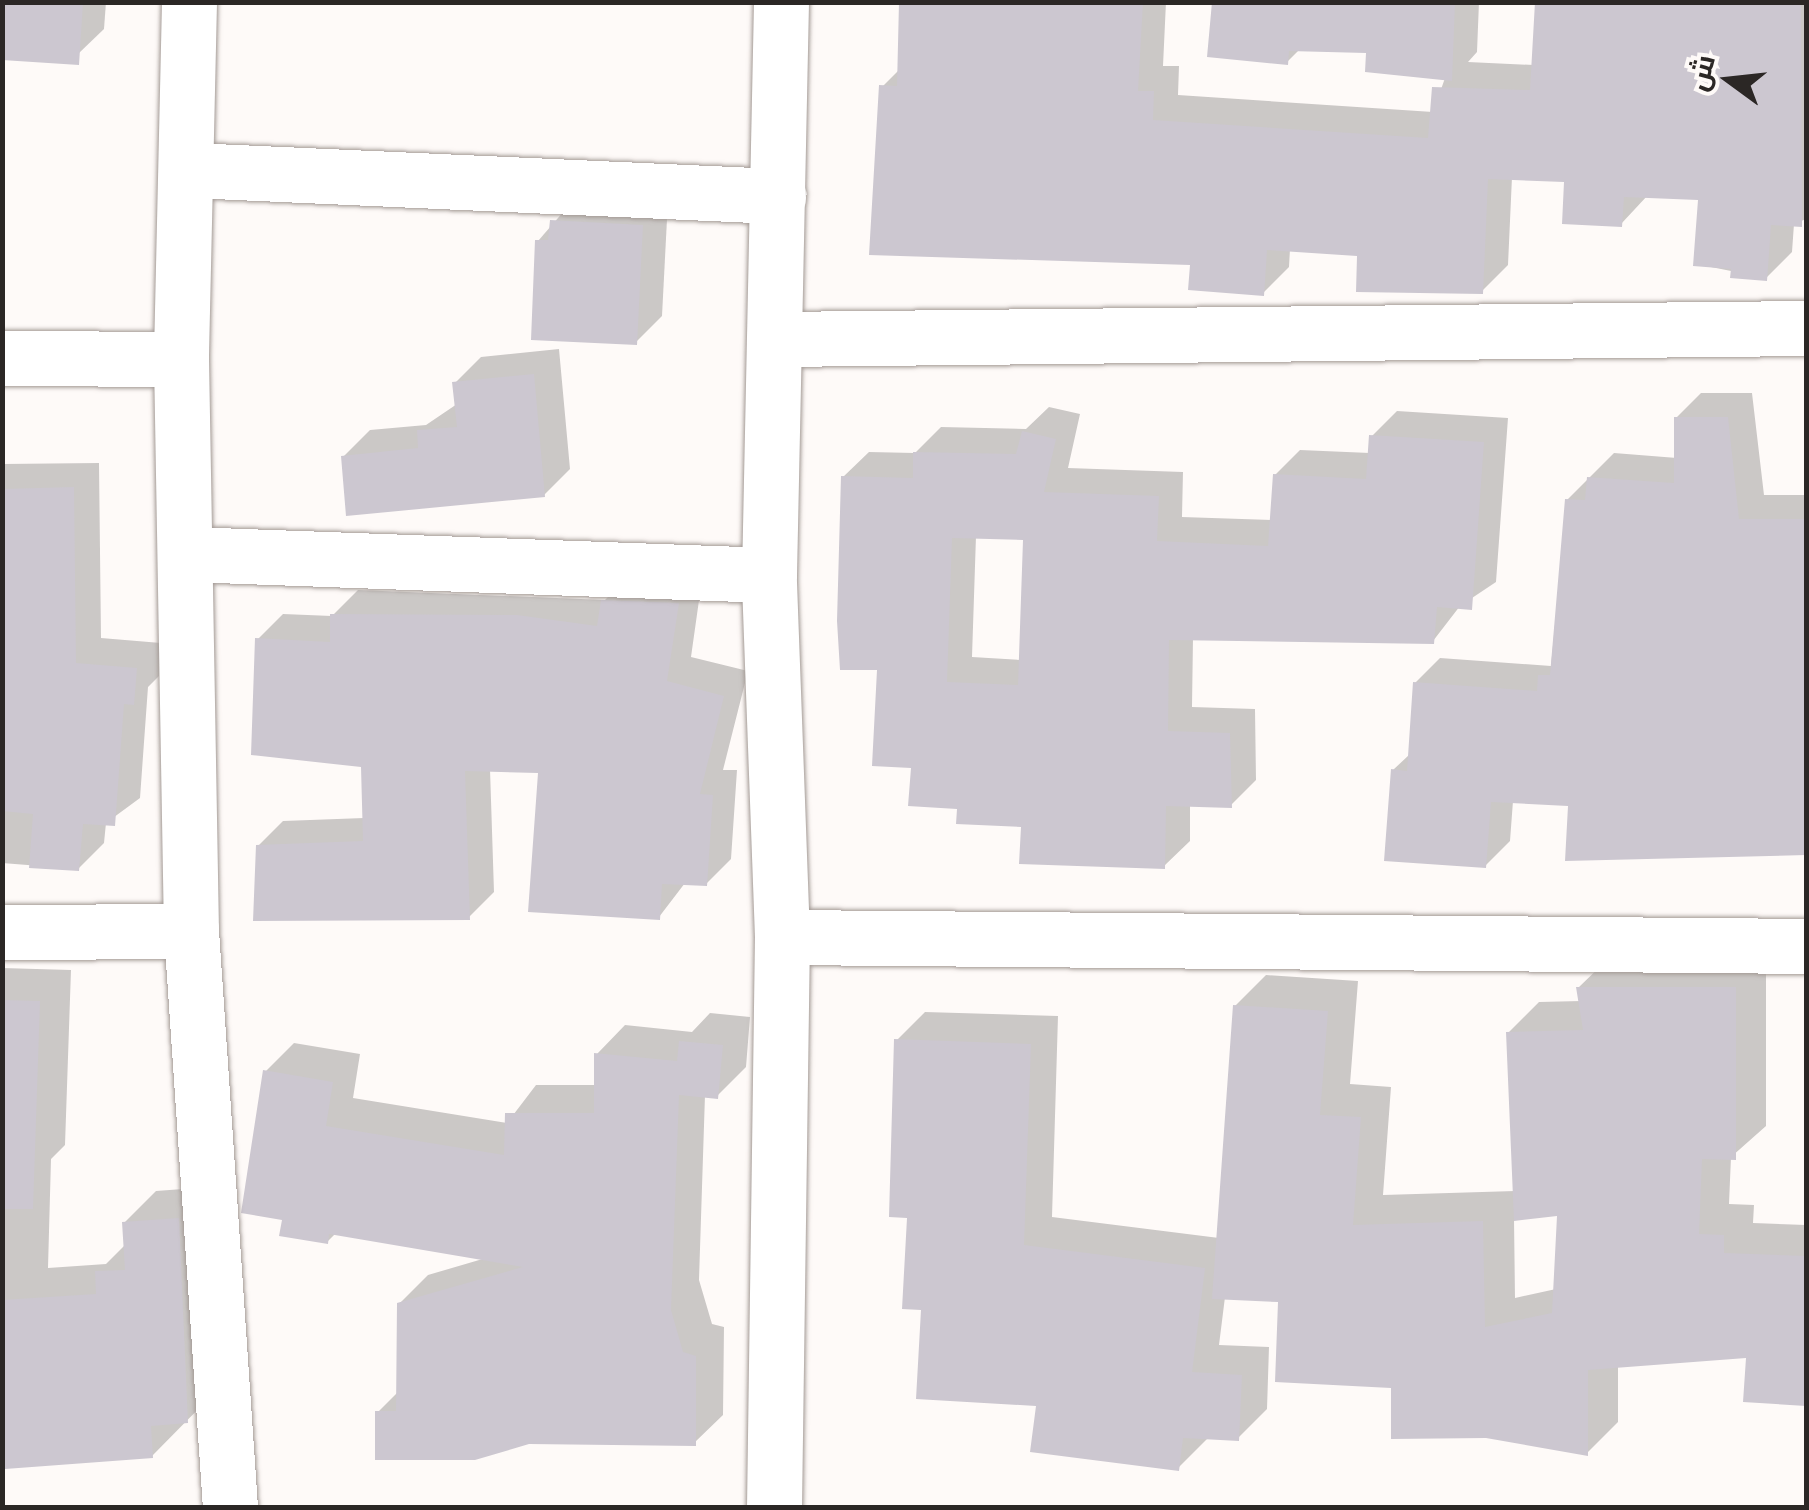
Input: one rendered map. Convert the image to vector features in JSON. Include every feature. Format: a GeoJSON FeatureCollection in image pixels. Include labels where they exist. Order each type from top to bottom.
{"type":"FeatureCollection","features":[{"type":"Feature","properties":{"kind":"street"},"geometry":{"type":"LineString","coordinates":[[189,2],[191,170],[181,360],[188,554],[191,931],[230,1508]]}},
{"type":"Feature","properties":{"kind":"street"},"geometry":{"type":"LineString","coordinates":[[774,1508],[782,938],[769,574],[781,2]]}},
{"type":"Feature","properties":{"kind":"street"},"geometry":{"type":"LineString","coordinates":[[191,170],[778,196]]}},
{"type":"Feature","properties":{"kind":"street"},"geometry":{"type":"LineString","coordinates":[[776,339],[1806,328]]}},
{"type":"Feature","properties":{"kind":"street"},"geometry":{"type":"LineString","coordinates":[[2,358],[181,360]]}},
{"type":"Feature","properties":{"kind":"street"},"geometry":{"type":"LineString","coordinates":[[188,554],[769,574]]}},
{"type":"Feature","properties":{"kind":"street"},"geometry":{"type":"LineString","coordinates":[[2,932],[191,931]]}},
{"type":"Feature","properties":{"kind":"street"},"geometry":{"type":"LineString","coordinates":[[782,938],[1806,946]]}},
{"type":"Feature","properties":{"kind":"building"},"geometry":{"type":"Polygon","coordinates":[[[2,2],[83,2],[79,65],[2,60],[2,2]]]}},
{"type":"Feature","properties":{"kind":"building"},"geometry":{"type":"Polygon","coordinates":[[[899,2],[1143,2],[1138,91],[1154,91],[1153,120],[1428,138],[1432,87],[1530,90],[1535,2],[1801,2],[1802,227],[1771,225],[1767,281],[1730,278],[1731,269],[1693,266],[1698,200],[1624,197],[1622,227],[1562,224],[1564,182],[1488,179],[1483,294],[1356,292],[1357,256],[1267,250],[1264,296],[1188,290],[1190,265],[869,255],[879,85],[897,86],[899,2]]]}},
{"type":"Feature","properties":{"kind":"building"},"geometry":{"type":"Polygon","coordinates":[[[1212,2],[1455,2],[1452,81],[1365,72],[1366,53],[1289,51],[1288,65],[1207,57],[1212,2]]]}},
{"type":"Feature","properties":{"kind":"building"},"geometry":{"type":"Polygon","coordinates":[[[550,220],[643,225],[637,345],[531,340],[535,240],[548,240],[550,220]]]}},
{"type":"Feature","properties":{"kind":"building"},"geometry":{"type":"Polygon","coordinates":[[[534,374],[545,497],[346,516],[341,456],[418,448],[417,430],[457,427],[452,382],[534,374]]]}},
{"type":"Feature","properties":{"kind":"building"},"geometry":{"type":"Polygon","coordinates":[[[1674,417],[1728,417],[1739,519],[1806,519],[1806,855],[1565,861],[1568,806],[1491,802],[1486,868],[1384,861],[1391,769],[1407,771],[1413,682],[1537,691],[1538,675],[1550,675],[1565,499],[1585,500],[1587,477],[1674,483],[1674,417]]]}},
{"type":"Feature","properties":{"kind":"building"},"geometry":{"type":"Polygon","coordinates":[[[1022,431],[1056,439],[1044,492],[1159,496],[1157,541],[1268,546],[1273,474],[1366,479],[1369,435],[1484,442],[1472,610],[1437,607],[1434,644],[1169,640],[1168,731],[1230,733],[1232,808],[1166,806],[1165,869],[1019,864],[1021,827],[956,824],[957,809],[908,806],[911,768],[872,766],[877,670],[840,670],[837,621],[841,476],[913,478],[913,452],[1016,454],[1022,431]],[[952,538],[947,682],[1018,685],[1023,540],[952,538]]]}},
{"type":"Feature","properties":{"kind":"building"},"geometry":{"type":"Polygon","coordinates":[[[74,487],[76,663],[137,668],[134,705],[124,704],[115,826],[83,824],[79,871],[29,868],[33,814],[2,811],[2,489],[74,487]]]}},
{"type":"Feature","properties":{"kind":"building"},"geometry":{"type":"Polygon","coordinates":[[[601,600],[679,603],[667,681],[724,696],[700,794],[713,795],[707,886],[662,884],[660,920],[528,912],[538,773],[465,771],[470,920],[253,921],[256,845],[363,841],[361,767],[251,755],[255,638],[330,642],[330,614],[517,615],[597,626],[601,600]]]}},
{"type":"Feature","properties":{"kind":"building"},"geometry":{"type":"Polygon","coordinates":[[[1576,987],[1736,987],[1736,1160],[1702,1159],[1699,1234],[1724,1235],[1724,1253],[1806,1256],[1806,1406],[1743,1402],[1746,1358],[1588,1370],[1588,1456],[1486,1438],[1391,1439],[1391,1388],[1275,1382],[1278,1302],[1212,1299],[1233,1005],[1328,1011],[1320,1115],[1361,1117],[1353,1225],[1483,1221],[1485,1327],[1552,1313],[1557,1216],[1514,1221],[1506,1032],[1583,1030],[1576,987]]]}},
{"type":"Feature","properties":{"kind":"building"},"geometry":{"type":"Polygon","coordinates":[[[2,1000],[40,1001],[33,1209],[2,1209],[2,1000]]]}},
{"type":"Feature","properties":{"kind":"building"},"geometry":{"type":"Polygon","coordinates":[[[894,1039],[1031,1044],[1024,1245],[1205,1268],[1192,1372],[1242,1375],[1239,1441],[1183,1438],[1179,1471],[1030,1452],[1036,1406],[916,1399],[921,1310],[902,1309],[907,1218],[889,1217],[894,1039]]]}},
{"type":"Feature","properties":{"kind":"building"},"geometry":{"type":"Polygon","coordinates":[[[679,1041],[723,1045],[718,1099],[679,1095],[671,1310],[683,1352],[696,1356],[696,1446],[529,1444],[475,1460],[375,1460],[375,1411],[396,1411],[397,1303],[523,1267],[329,1234],[328,1244],[279,1236],[282,1220],[241,1213],[263,1070],[333,1082],[326,1126],[504,1155],[505,1113],[594,1113],[594,1053],[677,1061],[679,1041]]]}},
{"type":"Feature","properties":{"kind":"building"},"geometry":{"type":"Polygon","coordinates":[[[179,1218],[188,1423],[151,1426],[153,1458],[5,1469],[2,1300],[96,1294],[95,1271],[125,1270],[122,1222],[179,1218]]]}}]}
